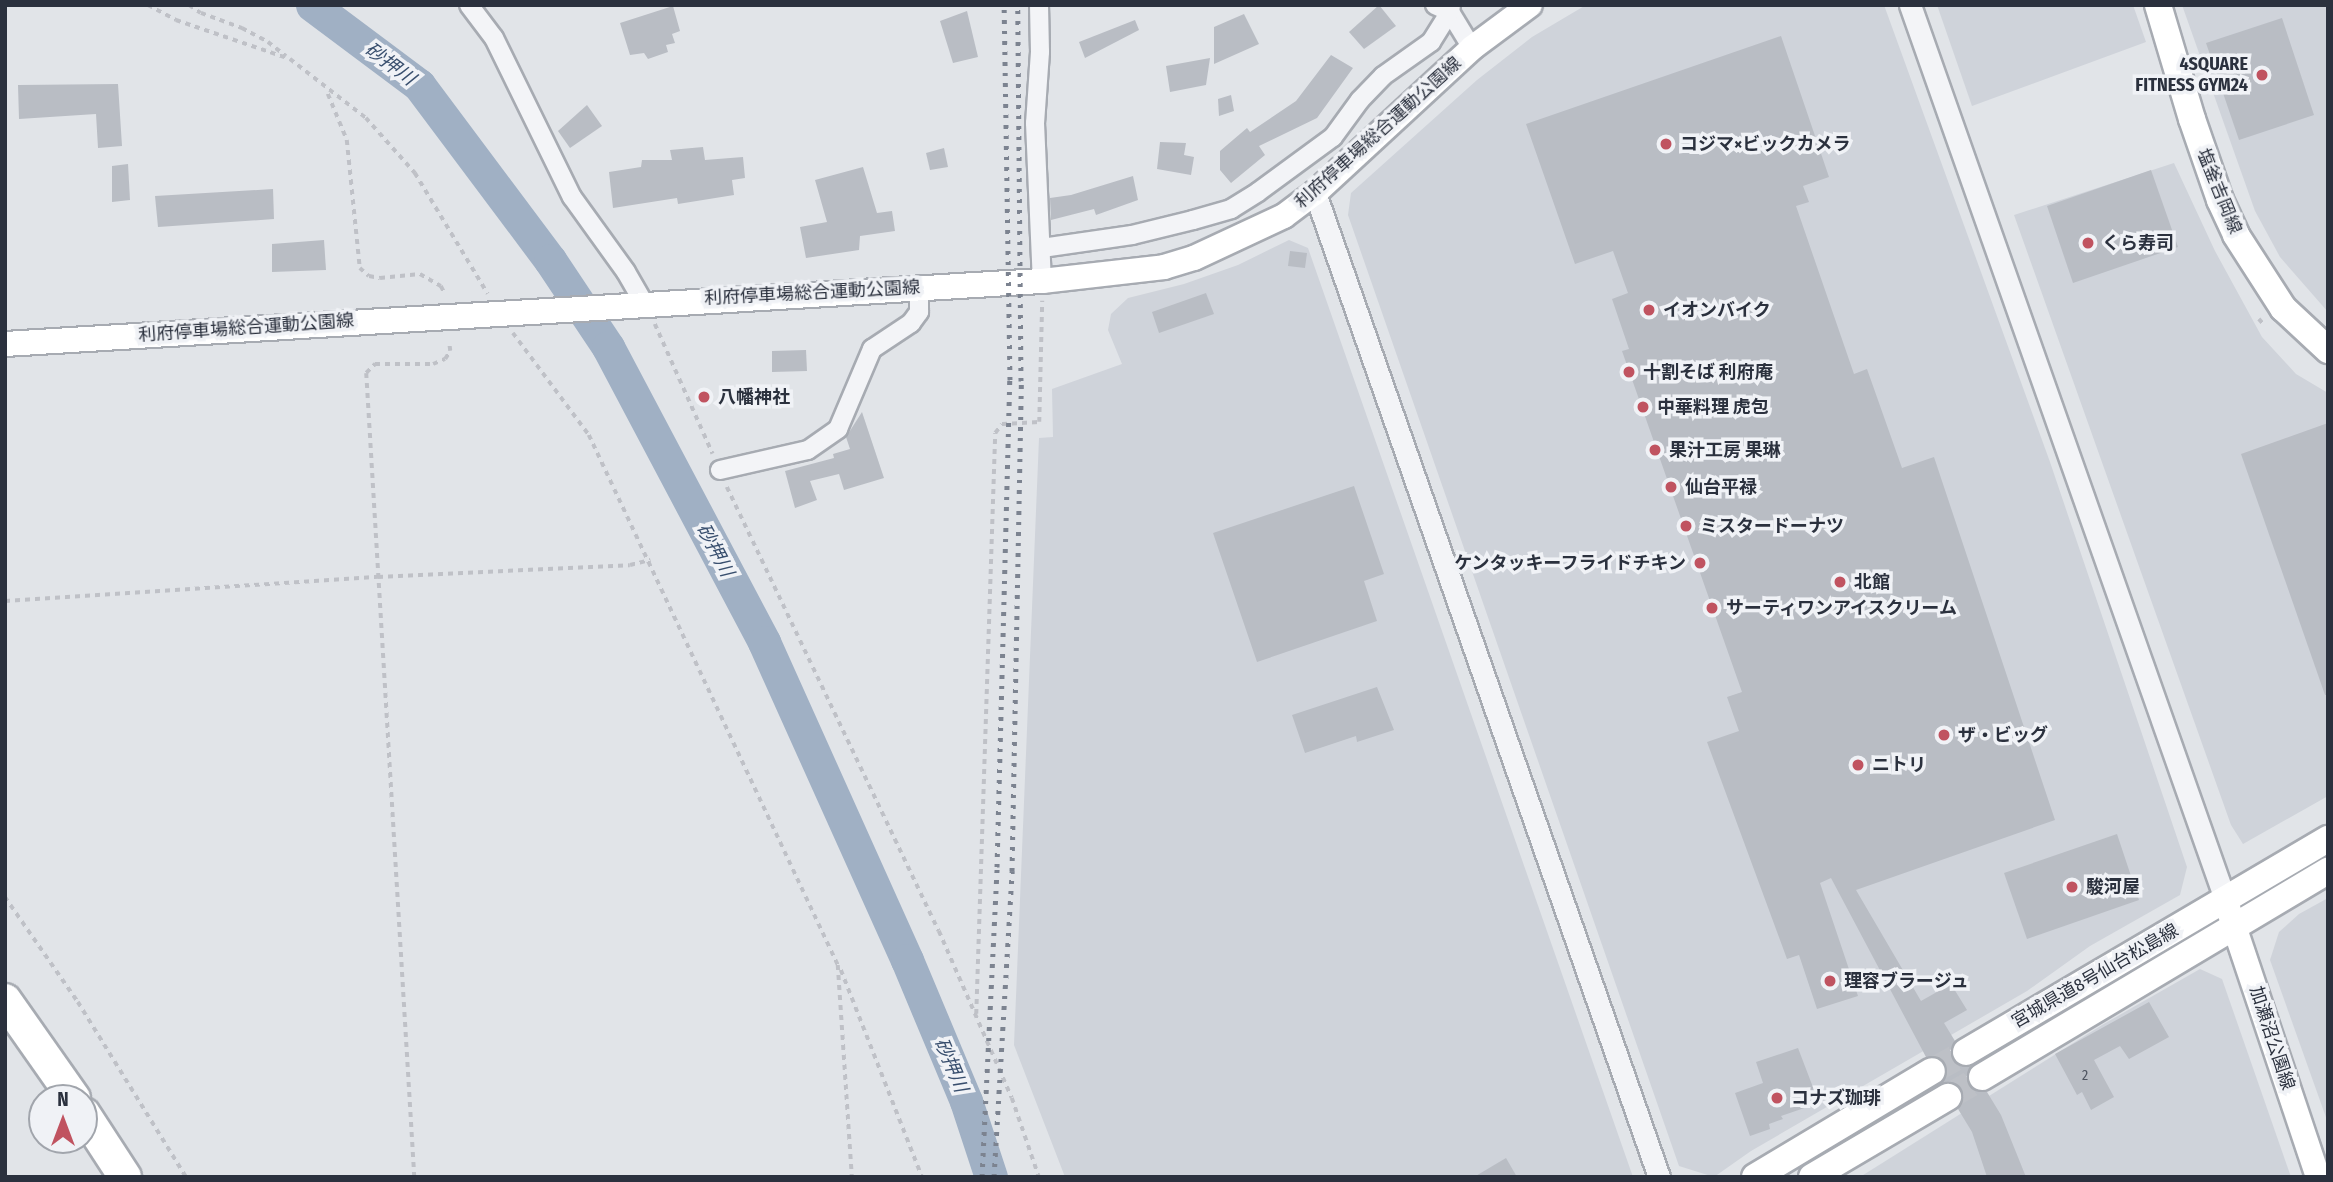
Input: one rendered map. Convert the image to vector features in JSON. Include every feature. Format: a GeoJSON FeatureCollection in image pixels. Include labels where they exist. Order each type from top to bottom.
{"type":"FeatureCollection","features":[{"type":"Feature","properties":{"kind":"highway"},"geometry":{"type":"LineString","coordinates":[[5,1000],[64,1084]]}},
{"type":"Feature","properties":{"kind":"highway"},"geometry":{"type":"LineString","coordinates":[[98,1136],[125,1177]]}},
{"type":"Feature","properties":{"kind":"main road","name":"利府停車場総合運動公園線"},"geometry":{"type":"LineString","coordinates":[[5,344],[919,286],[1042,281],[1164,267],[1194,258],[1284,216],[1315,193],[1472,48],[1530,5]]}},
{"type":"Feature","properties":{"kind":"main road","name":"塩釜吉岡線"},"geometry":{"type":"LineString","coordinates":[[2158,5],[2200,142],[2236,235],[2276,300],[2328,350]]}},
{"type":"Feature","properties":{"kind":"main road","name":"宮城県道8号仙台松島線"},"geometry":{"type":"LineString","coordinates":[[1966,1052],[2328,839]]}},
{"type":"Feature","properties":{"kind":"main road","name":"宮城県道8号仙台松島線"},"geometry":{"type":"LineString","coordinates":[[1982,1077],[2328,871]]}},
{"type":"Feature","properties":{"kind":"main road","name":"加瀬沼公園線"},"geometry":{"type":"LineString","coordinates":[[2225,899],[2318,1177]]}},
{"type":"Feature","properties":{"kind":"main road"},"geometry":{"type":"LineString","coordinates":[[1755,1177],[1932,1071]]}},
{"type":"Feature","properties":{"kind":"main road"},"geometry":{"type":"LineString","coordinates":[[1812,1177],[1948,1097]]}},
{"type":"Feature","properties":{"kind":"street"},"geometry":{"type":"LineString","coordinates":[[469,5],[494,38],[572,197],[626,272],[633,304]]}},
{"type":"Feature","properties":{"kind":"street"},"geometry":{"type":"LineString","coordinates":[[1039,5],[1040,52],[1035,123],[1042,281]]}},
{"type":"Feature","properties":{"kind":"street"},"geometry":{"type":"LineString","coordinates":[[1910,5],[2225,899]]}},
{"type":"Feature","properties":{"kind":"street"},"geometry":{"type":"LineString","coordinates":[[1042,248],[1132,235],[1231,209],[1333,136],[1360,100],[1383,76],[1431,41],[1445,7]]}},
{"type":"Feature","properties":{"kind":"street"},"geometry":{"type":"LineString","coordinates":[[1445,7],[1472,48]]}},
{"type":"Feature","properties":{"kind":"street"},"geometry":{"type":"LineString","coordinates":[[1315,193],[1659,1177]]}},
{"type":"Feature","properties":{"kind":"street"},"geometry":{"type":"LineString","coordinates":[[720,470],[808,450],[838,429],[872,349],[911,323],[919,312],[919,286]]}},
{"type":"Feature","properties":{"kind":"path"},"geometry":{"type":"LineString","coordinates":[[148,5],[176,20],[290,59]]}},
{"type":"Feature","properties":{"kind":"path"},"geometry":{"type":"LineString","coordinates":[[190,5],[201,13],[268,41],[326,91],[366,118],[415,173],[508,311],[525,353],[589,435],[838,965],[922,1177]]}},
{"type":"Feature","properties":{"kind":"path"},"geometry":{"type":"LineString","coordinates":[[326,91],[347,140],[360,268],[369,276],[380,278],[420,274],[441,286],[444,292]]}},
{"type":"Feature","properties":{"kind":"path"},"geometry":{"type":"LineString","coordinates":[[976,1016],[995,433],[1002,424],[1039,422],[1042,281]]}},
{"type":"Feature","properties":{"kind":"path"},"geometry":{"type":"LineString","coordinates":[[633,304],[720,470],[939,931],[1012,1098],[1039,1177]]}},
{"type":"Feature","properties":{"kind":"path"},"geometry":{"type":"LineString","coordinates":[[2259,319],[2265,326]]}},
{"type":"Feature","properties":{"kind":"path"},"geometry":{"type":"LineString","coordinates":[[414,1177],[366,373],[375,363],[433,364],[445,359],[450,351],[449,343]]}},
{"type":"Feature","properties":{"kind":"path"},"geometry":{"type":"LineString","coordinates":[[5,601],[378,577],[630,565],[650,560]]}},
{"type":"Feature","properties":{"kind":"path"},"geometry":{"type":"LineString","coordinates":[[5,897],[78,1002],[186,1177]]}},
{"type":"Feature","properties":{"kind":"path"},"geometry":{"type":"LineString","coordinates":[[838,965],[852,1177]]}},
{"type":"Feature","properties":{"kind":"shaded area"},"geometry":{"type":"Polygon","coordinates":[[[1586,5],[1884,5],[2050,462],[2187,867],[2180,895],[2090,946],[2027,991],[1751,1151],[1714,1177],[1679,1166],[1348,215],[1351,193],[1477,80],[1532,37],[1586,5]]]}},
{"type":"Feature","properties":{"kind":"shaded area"},"geometry":{"type":"Polygon","coordinates":[[[1937,5],[2133,5],[2146,42],[1972,106],[1937,5]]]}},
{"type":"Feature","properties":{"kind":"shaded area"},"geometry":{"type":"Polygon","coordinates":[[[2182,5],[2328,5],[2328,312],[2280,257],[2255,211],[2182,5]]]}},
{"type":"Feature","properties":{"kind":"shaded area"},"geometry":{"type":"Polygon","coordinates":[[[2174,163],[2215,251],[2262,337],[2296,374],[2328,393],[2328,796],[2243,844],[2231,825],[2014,215],[2174,163]]]}},
{"type":"Feature","properties":{"kind":"shaded area"},"geometry":{"type":"Polygon","coordinates":[[[1289,240],[1308,248],[1633,1177],[1065,1177],[1014,1045],[1039,438],[1053,437],[1052,389],[1122,364],[1108,330],[1111,314],[1128,298],[1184,284],[1238,265],[1289,240]]]}},
{"type":"Feature","properties":{"kind":"shaded area"},"geometry":{"type":"Polygon","coordinates":[[[2328,898],[2328,1123],[2270,960],[2279,932],[2299,914],[2328,898]]]}},
{"type":"Feature","properties":{"kind":"shaded area"},"geometry":{"type":"Polygon","coordinates":[[[2200,969],[2222,979],[2291,1177],[1860,1177],[2102,1025],[2200,969]]]}},
{"type":"Feature","properties":{"kind":"building"},"geometry":{"type":"Polygon","coordinates":[[[1379,5],[1396,26],[1364,49],[1349,32],[1379,5]]]}},
{"type":"Feature","properties":{"kind":"building"},"geometry":{"type":"Polygon","coordinates":[[[673,6],[680,31],[672,34],[675,43],[666,45],[668,52],[648,59],[644,53],[630,55],[620,23],[673,6]]]}},
{"type":"Feature","properties":{"kind":"building"},"geometry":{"type":"Polygon","coordinates":[[[967,11],[978,57],[953,63],[940,21],[967,11]]]}},
{"type":"Feature","properties":{"kind":"building"},"geometry":{"type":"Polygon","coordinates":[[[1244,14],[1259,44],[1214,64],[1214,27],[1244,14]]]}},
{"type":"Feature","properties":{"kind":"building"},"geometry":{"type":"Polygon","coordinates":[[[2282,18],[2314,115],[2239,140],[2206,43],[2282,18]]]}},
{"type":"Feature","properties":{"kind":"building"},"geometry":{"type":"Polygon","coordinates":[[[1135,20],[1139,30],[1085,58],[1079,42],[1135,20]]]}},
{"type":"Feature","properties":{"kind":"building","name":"北館"},"geometry":{"type":"Polygon","coordinates":[[[1781,36],[1829,177],[1803,186],[1809,202],[1796,206],[1854,374],[1867,369],[1902,468],[1934,457],[2055,820],[1856,890],[1921,1001],[1951,984],[1967,1010],[1944,1023],[1955,1041],[1950,1051],[1952,1059],[1959,1066],[1971,1067],[1966,1078],[1974,1090],[1987,1092],[2001,1115],[2026,1177],[1987,1177],[1972,1132],[1958,1109],[1964,1098],[1962,1090],[1955,1083],[1942,1083],[1948,1071],[1946,1064],[1939,1057],[1926,1057],[1831,878],[1820,883],[1858,996],[1817,1009],[1799,955],[1787,959],[1707,742],[1739,731],[1727,697],[1742,692],[1622,351],[1629,349],[1612,299],[1628,293],[1613,251],[1575,264],[1526,124],[1781,36]]]}},
{"type":"Feature","properties":{"kind":"building"},"geometry":{"type":"Polygon","coordinates":[[[1331,55],[1353,68],[1317,118],[1259,146],[1265,155],[1231,183],[1220,170],[1220,151],[1247,128],[1250,132],[1296,101],[1331,55]]]}},
{"type":"Feature","properties":{"kind":"building"},"geometry":{"type":"Polygon","coordinates":[[[1210,58],[1206,85],[1170,92],[1166,66],[1210,58]]]}},
{"type":"Feature","properties":{"kind":"building"},"geometry":{"type":"Polygon","coordinates":[[[118,84],[122,146],[98,148],[96,114],[19,119],[18,85],[118,84]]]}},
{"type":"Feature","properties":{"kind":"building"},"geometry":{"type":"Polygon","coordinates":[[[1231,95],[1234,111],[1219,116],[1218,99],[1231,95]]]}},
{"type":"Feature","properties":{"kind":"building"},"geometry":{"type":"Polygon","coordinates":[[[587,105],[602,126],[570,148],[558,131],[587,105]]]}},
{"type":"Feature","properties":{"kind":"building"},"geometry":{"type":"Polygon","coordinates":[[[1160,142],[1186,143],[1184,155],[1194,157],[1191,175],[1157,169],[1160,142]]]}},
{"type":"Feature","properties":{"kind":"building"},"geometry":{"type":"Polygon","coordinates":[[[703,147],[705,160],[743,157],[745,178],[732,180],[734,195],[678,204],[677,198],[613,208],[609,172],[641,167],[642,160],[672,160],[670,150],[703,147]]]}},
{"type":"Feature","properties":{"kind":"building"},"geometry":{"type":"Polygon","coordinates":[[[944,148],[948,167],[930,170],[926,153],[944,148]]]}},
{"type":"Feature","properties":{"kind":"building"},"geometry":{"type":"Polygon","coordinates":[[[128,164],[130,200],[112,202],[112,166],[128,164]]]}},
{"type":"Feature","properties":{"kind":"building"},"geometry":{"type":"Polygon","coordinates":[[[863,167],[877,213],[892,211],[895,231],[860,236],[859,250],[806,258],[800,227],[827,222],[815,180],[863,167]]]}},
{"type":"Feature","properties":{"kind":"building"},"geometry":{"type":"Polygon","coordinates":[[[2151,170],[2178,247],[2073,283],[2047,206],[2151,170]]]}},
{"type":"Feature","properties":{"kind":"building"},"geometry":{"type":"Polygon","coordinates":[[[1133,176],[1138,200],[1096,215],[1094,209],[1051,220],[1050,198],[1071,195],[1133,176]]]}},
{"type":"Feature","properties":{"kind":"building"},"geometry":{"type":"Polygon","coordinates":[[[273,189],[274,219],[158,227],[155,196],[273,189]]]}},
{"type":"Feature","properties":{"kind":"building"},"geometry":{"type":"Polygon","coordinates":[[[324,240],[326,270],[272,272],[272,244],[324,240]]]}},
{"type":"Feature","properties":{"kind":"building"},"geometry":{"type":"Polygon","coordinates":[[[1290,251],[1307,253],[1305,268],[1288,266],[1290,251]]]}},
{"type":"Feature","properties":{"kind":"building"},"geometry":{"type":"Polygon","coordinates":[[[1206,293],[1214,314],[1159,333],[1152,312],[1206,293]]]}},
{"type":"Feature","properties":{"kind":"building"},"geometry":{"type":"Polygon","coordinates":[[[806,350],[807,371],[772,372],[772,351],[806,350]]]}},
{"type":"Feature","properties":{"kind":"building"},"geometry":{"type":"Polygon","coordinates":[[[862,412],[884,478],[844,490],[839,474],[810,481],[817,500],[795,508],[785,471],[834,458],[833,454],[850,449],[846,437],[862,412]]]}},
{"type":"Feature","properties":{"kind":"building"},"geometry":{"type":"Polygon","coordinates":[[[2328,423],[2328,695],[2325,695],[2241,454],[2328,423]]]}},
{"type":"Feature","properties":{"kind":"building"},"geometry":{"type":"Polygon","coordinates":[[[1354,486],[1384,574],[1364,581],[1377,621],[1257,662],[1213,533],[1354,486]]]}},
{"type":"Feature","properties":{"kind":"building"},"geometry":{"type":"Polygon","coordinates":[[[1377,687],[1394,730],[1357,742],[1356,736],[1305,753],[1292,715],[1377,687]]]}},
{"type":"Feature","properties":{"kind":"building","name":"駿河屋"},"geometry":{"type":"Polygon","coordinates":[[[2117,834],[2139,900],[2027,939],[2004,873],[2117,834]]]}},
{"type":"Feature","properties":{"kind":"building"},"geometry":{"type":"Polygon","coordinates":[[[2149,1002],[2169,1037],[2129,1059],[2120,1046],[2094,1060],[2114,1097],[2091,1110],[2082,1092],[2077,1095],[2055,1054],[2149,1002]]]}},
{"type":"Feature","properties":{"kind":"building","name":"コナズ珈琲"},"geometry":{"type":"Polygon","coordinates":[[[1798,1048],[1819,1103],[1781,1116],[1783,1119],[1769,1124],[1770,1129],[1750,1136],[1735,1093],[1763,1083],[1756,1062],[1798,1048]]]}},
{"type":"Feature","properties":{"kind":"building"},"geometry":{"type":"Polygon","coordinates":[[[1506,1158],[1517,1177],[1474,1177],[1506,1158]]]}},
{"type":"Feature","properties":{"kind":"waterway","name":"砂押川"},"geometry":{"type":"LineString","coordinates":[[312,5],[419,85],[550,260],[608,347],[764,642],[907,960],[966,1101],[991,1177]]}},
{"type":"Feature","properties":{"kind":"tunnel"},"geometry":{"type":"LineString","coordinates":[[1932,1071],[1966,1052]]}},
{"type":"Feature","properties":{"kind":"tunnel"},"geometry":{"type":"LineString","coordinates":[[1948,1097],[1982,1077]]}},
{"type":"Feature","properties":{"kind":"railway"},"geometry":{"type":"LineString","coordinates":[[982,1177],[997,867],[1010,380],[1004,5]]}},
{"type":"Feature","properties":{"kind":"railway"},"geometry":{"type":"LineString","coordinates":[[994,1177],[1012,871],[1021,381],[1018,5]]}},
{"type":"Feature","properties":{"kind":"place","name":"4SQUARE FITNESS GYM24"},"geometry":{"type":"Point","coordinates":[2262,75]}},
{"type":"Feature","properties":{"kind":"place","name":"コジマ×ビックカメラ"},"geometry":{"type":"Point","coordinates":[1666,144]}},
{"type":"Feature","properties":{"kind":"place","name":"くら寿司"},"geometry":{"type":"Point","coordinates":[2088,243]}},
{"type":"Feature","properties":{"kind":"place","name":"イオンバイク"},"geometry":{"type":"Point","coordinates":[1649,310]}},
{"type":"Feature","properties":{"kind":"place","name":"十割そば 利府庵"},"geometry":{"type":"Point","coordinates":[1629,372]}},
{"type":"Feature","properties":{"kind":"place","name":"八幡神社"},"geometry":{"type":"Point","coordinates":[704,397]}},
{"type":"Feature","properties":{"kind":"place","name":"中華料理 虎包"},"geometry":{"type":"Point","coordinates":[1643,407]}},
{"type":"Feature","properties":{"kind":"place","name":"果汁工房 果琳"},"geometry":{"type":"Point","coordinates":[1655,450]}},
{"type":"Feature","properties":{"kind":"place","name":"仙台平禄"},"geometry":{"type":"Point","coordinates":[1671,487]}},
{"type":"Feature","properties":{"kind":"place","name":"ミスタードーナツ"},"geometry":{"type":"Point","coordinates":[1686,526]}},
{"type":"Feature","properties":{"kind":"place","name":"ケンタッキーフライドチキン"},"geometry":{"type":"Point","coordinates":[1700,563]}},
{"type":"Feature","properties":{"kind":"place","name":"北館"},"geometry":{"type":"Point","coordinates":[1840,582]}},
{"type":"Feature","properties":{"kind":"place","name":"サーティワンアイスクリーム"},"geometry":{"type":"Point","coordinates":[1712,608]}},
{"type":"Feature","properties":{"kind":"place","name":"ザ・ビッグ"},"geometry":{"type":"Point","coordinates":[1944,735]}},
{"type":"Feature","properties":{"kind":"place","name":"ニトリ"},"geometry":{"type":"Point","coordinates":[1858,765]}},
{"type":"Feature","properties":{"kind":"place","name":"駿河屋"},"geometry":{"type":"Point","coordinates":[2072,887]}},
{"type":"Feature","properties":{"kind":"place","name":"理容ブラージュ"},"geometry":{"type":"Point","coordinates":[1830,981]}},
{"type":"Feature","properties":{"kind":"place","name":"コナズ珈琲"},"geometry":{"type":"Point","coordinates":[1777,1098]}}]}
